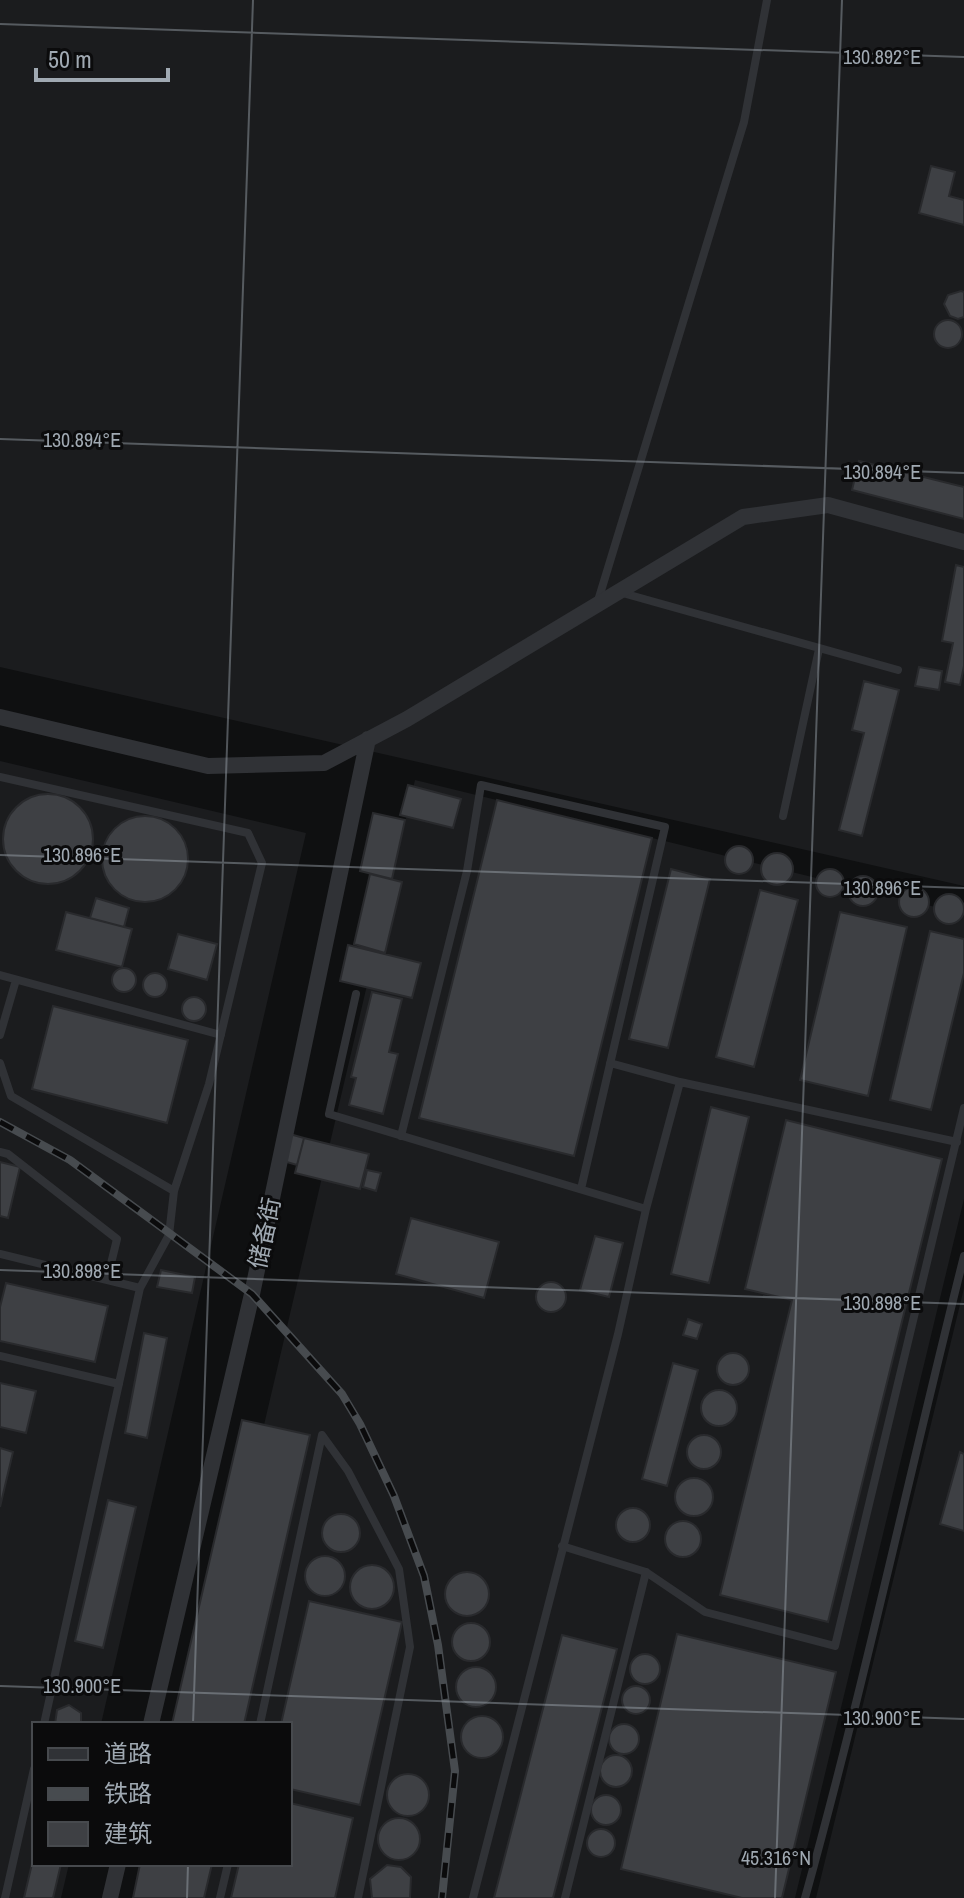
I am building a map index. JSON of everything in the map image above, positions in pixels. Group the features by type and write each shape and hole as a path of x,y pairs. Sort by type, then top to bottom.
{"street":[{"path":"0,717 208,766 324,763 743,517 828,505 964,542"},
{"name":"储备街","path":"151,1722 252,1294 368,739"},
{"path":"110,1898 118,1866"}],"lane":[{"path":"597,605 744,122 767,0"},
{"path":"618,592 898,670"},
{"path":"783,816 819,649"},
{"path":"0,777 248,833 262,863 221,1035 174,1191 169,1235 140,1288 44,1722"},
{"path":"401,1136 467,871 481,785 665,827 581,1189"},
{"path":"0,975 221,1035"},
{"path":"0,1035 16,980"},
{"path":"356,994 329,1114 646,1209"},
{"path":"0,1063 11,1096 174,1191"},
{"path":"610,1063 680,1082 957,1142"},
{"path":"473,1898 680,1082"},
{"path":"562,1546 646,1572 705,1612 835,1646 964,1108"},
{"path":"0,1152 8,1154 117,1239 107,1280"},
{"path":"0,1254 140,1288"},
{"path":"805,1898 844,1759 904,1494 964,1256"},
{"path":"0,1356 119,1384"},
{"path":"260,1722 322,1435 348,1471 399,1569 410,1647 358,1898"},
{"path":"565,1898 646,1572"},
{"path":"5,1898 32,1778"},
{"path":"220,1898 228,1866"}],"shaded area":[{"path":"0,0 964,0 964,886 0,667"},
{"path":"0,761 306,833 101,1722 32,1722 32,1866 69,1866 61,1898 0,1898"},
{"path":"415,780 964,914 964,1199 795,1898 154,1898 161,1866 292,1866 292,1722 194,1722"},
{"path":"964,1288 964,1898 816,1898"}],"building":[{"path":"931,166 955,172 949,196 964,200 964,225 919,213"},
{"path":"964,292 964,317 958,319 950,316 944,304 948,295"},
{"path":"948,320 958,324 962,334 958,344 948,348 938,344 934,334 938,324"},
{"path":"859,461 964,487 964,519 852,490"},
{"path":"956,565 964,567 964,666 960,685 945,682 953,643 942,641"},
{"path":"919,667 942,671 939,690 915,686"},
{"path":"864,681 899,690 862,836 839,830 864,733 852,730"},
{"path":"408,785 461,799 453,828 400,815"},
{"path":"48,794 65,797 80,807 90,822 93,839 90,856 80,871 65,881 48,884 31,881 16,871 6,856 3,839 6,822 16,807 31,797"},
{"path":"497,800 652,838 574,1156 419,1118"},
{"path":"373,813 405,820 392,879 360,871"},
{"path":"145,816 169,823 181,835 188,859 181,883 169,895 145,902 121,895 109,883 102,859 109,835 121,823"},
{"path":"739,846 749,850 753,860 749,870 739,874 729,870 725,860 729,850"},
{"path":"777,853 789,857 793,869 789,881 777,885 765,881 761,869 765,857"},
{"path":"671,869 710,879 668,1048 629,1039"},
{"path":"830,869 840,873 844,883 840,893 830,897 820,893 816,883 820,873"},
{"path":"370,874 402,882 385,953 354,944"},
{"path":"863,876 874,880 878,891 874,902 863,906 852,902 848,891 852,880"},
{"path":"914,887 925,891 929,902 925,913 914,917 903,913 899,902 903,891"},
{"path":"760,890 798,900 754,1067 716,1057"},
{"path":"949,894 960,898 964,909 960,920 949,924 938,920 934,909 938,898"},
{"path":"96,898 129,908 124,927 90,918"},
{"path":"66,912 132,929 122,967 56,950"},
{"path":"840,912 907,927 868,1096 800,1080"},
{"path":"930,931 964,939 964,973 931,1110 890,1100"},
{"path":"178,934 217,944 207,980 168,969"},
{"path":"348,945 421,963 412,998 340,981"},
{"path":"124,968 132,972 136,980 132,988 124,992 116,988 112,980 116,972"},
{"path":"155,973 163,977 167,985 163,993 155,997 147,993 143,985 147,977"},
{"path":"372,992 402,999 389,1052 398,1054 383,1114 349,1105 356,1078 351,1077"},
{"path":"194,997 202,1001 206,1009 202,1017 194,1021 186,1017 182,1009 186,1001"},
{"path":"53,1006 188,1040 167,1123 32,1089"},
{"path":"711,1107 749,1117 709,1283 671,1274"},
{"path":"786,1120 942,1159 828,1622 720,1595 792,1300 745,1289"},
{"path":"286,1133 304,1138 297,1165 280,1160"},
{"path":"304,1138 369,1154 360,1189 295,1173"},
{"path":"0,1162 20,1167 8,1218 0,1216"},
{"path":"367,1170 381,1173 376,1191 363,1187"},
{"path":"411,1218 499,1242 484,1298 396,1274"},
{"path":"595,1236 623,1243 609,1297 580,1290"},
{"path":"161,1270 195,1277 192,1293 157,1287"},
{"path":"551,1282 562,1286 566,1297 562,1308 551,1312 540,1308 536,1297 540,1286"},
{"path":"6,1283 108,1306 95,1362 0,1341 0,1307"},
{"path":"688,1319 702,1324 697,1339 683,1335"},
{"path":"144,1333 167,1338 147,1438 125,1433"},
{"path":"733,1353 745,1357 749,1369 745,1381 733,1385 721,1381 717,1369 721,1357"},
{"path":"673,1363 698,1370 667,1486 642,1479"},
{"path":"0,1383 36,1391 26,1433 0,1427"},
{"path":"719,1390 732,1395 737,1408 732,1421 719,1426 706,1421 701,1408 706,1395"},
{"path":"242,1420 310,1435 244,1722 172,1722"},
{"path":"704,1435 716,1440 721,1452 716,1464 704,1469 692,1464 687,1452 692,1440"},
{"path":"0,1448 13,1452 0,1507"},
{"path":"960,1452 964,1454 964,1531 940,1524"},
{"path":"694,1478 708,1483 713,1497 708,1511 694,1516 680,1511 675,1497 680,1483"},
{"path":"108,1500 136,1507 103,1648 75,1641"},
{"path":"633,1508 645,1513 650,1525 645,1537 633,1542 621,1537 616,1525 621,1513"},
{"path":"341,1514 355,1519 360,1533 355,1547 341,1552 327,1547 322,1533 327,1519"},
{"path":"683,1521 696,1526 701,1539 696,1552 683,1557 670,1552 665,1539 670,1526"},
{"path":"325,1556 339,1562 345,1576 339,1590 325,1596 311,1590 305,1576 311,1562"},
{"path":"372,1565 388,1571 394,1587 388,1603 372,1609 356,1603 350,1587 356,1571"},
{"path":"467,1572 482,1579 489,1594 482,1609 467,1616 452,1609 445,1594 452,1579"},
{"path":"309,1601 402,1622 360,1805 292,1789 292,1722 281,1722"},
{"path":"471,1623 485,1628 490,1642 485,1656 471,1661 457,1656 452,1642 457,1628"},
{"path":"677,1634 836,1672 782,1898 742,1898 621,1869"},
{"path":"562,1635 617,1649 553,1898 494,1898"},
{"path":"645,1654 651,1655 659,1663 659,1675 651,1683 645,1684 639,1683 631,1675 630,1669 631,1663 639,1655"},
{"path":"476,1667 490,1673 496,1687 490,1701 476,1707 462,1701 456,1687 462,1673"},
{"path":"636,1686 646,1690 650,1700 646,1710 636,1714 626,1710 622,1700 626,1690"},
{"path":"69,1705 81,1713 81,1722 55,1722 57,1710"},
{"path":"482,1716 497,1722 503,1737 497,1752 482,1758 467,1752 461,1737 467,1722"},
{"path":"624,1724 635,1728 639,1739 635,1750 624,1754 613,1750 609,1739 613,1728"},
{"path":"616,1755 627,1760 632,1771 627,1782 616,1787 605,1782 600,1771 605,1760"},
{"path":"408,1774 423,1780 429,1795 423,1810 408,1816 393,1810 387,1795 393,1780"},
{"path":"606,1795 616,1800 621,1810 616,1820 606,1825 596,1820 591,1810 596,1800"},
{"path":"292,1803 353,1818 335,1898 231,1898 239,1866 292,1866"},
{"path":"399,1818 414,1824 420,1839 414,1854 399,1860 384,1854 378,1839 384,1824"},
{"path":"601,1829 611,1833 615,1843 611,1853 601,1857 591,1853 587,1843 591,1833"},
{"path":"32,1864 61,1866 53,1898 24,1898"},
{"path":"387,1865 401,1867 411,1877 410,1898 372,1898 370,1879"},
{"path":"140,1866 212,1866 204,1898 133,1898"}],"railway":[{"path":"0,1122 70,1160 252,1294 342,1394 360,1424 394,1496 424,1576 438,1645 455,1771 442,1898"}]}
